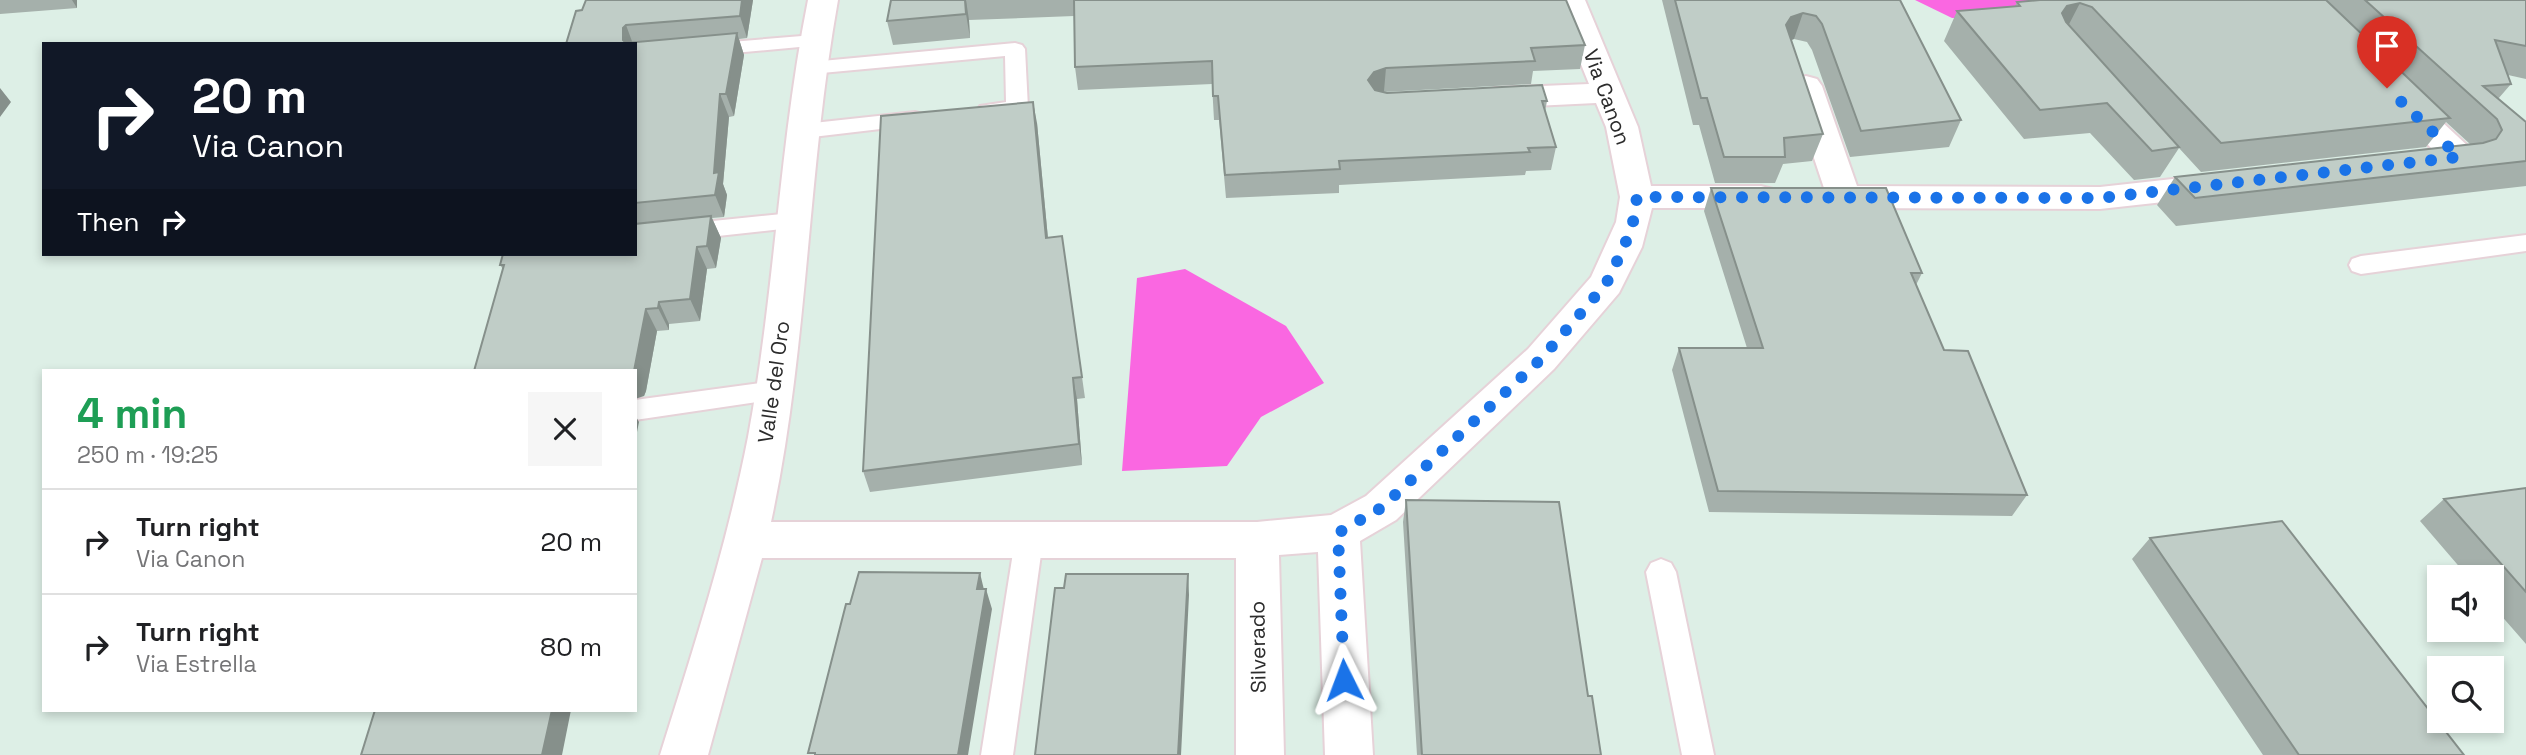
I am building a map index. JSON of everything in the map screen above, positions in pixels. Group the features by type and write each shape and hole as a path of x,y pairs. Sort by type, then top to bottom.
{"street":[{"name":"Valle del Oro","path":"684,755 748,540 775,391 792,221 813,54 823,0"},
{"name":"Via Canon","path":"1338,533 1381,508 1541,359 1606,284 1624,247 1633,222 1637,197 1622,127 1570,0"},
{"path":"1799,63 1843,197"},
{"path":"2382,84 2459,157 2393,165"},
{"path":"1468,100 1606,93"},
{"path":"2165,157 2193,188"},
{"path":"1637,197 2100,198 2246,181"},
{"path":"748,540 1257,540 1338,533 1349,755"},
{"name":"Silverado","path":"1257,540 1260,755"}],"lane":[{"path":"637,56 1015,49 1017,108 964,113"},
{"path":"804,131 937,116"},
{"path":"637,237 792,221"},
{"path":"2361,265 2526,243"},
{"path":"637,410 775,391"},
{"path":"997,755 1029,540"},
{"path":"1661,572 1698,755"}],"shaded area":[{"path":"1915,0 2047,0 2056,16 1952,18"},
{"path":"1185,269 1286,326 1324,383 1261,417 1227,466 1122,471 1137,278"}],"building":[{"path":"586,0 742,0 740,16 626,25 623,28 625,42 567,42 576,11 582,10"},
{"path":"891,0 965,0 966,14 887,21"},
{"path":"1074,0 1566,0 1585,45 1531,48 1535,61 1386,68 1374,72 1368,80 1375,90 1387,93 1542,85 1547,101 1542,101 1556,147 1528,148 1530,152 1339,161 1340,169 1225,175 1218,96 1213,96 1212,61 1075,67"},
{"path":"1675,0 1900,0 1961,120 1861,131 1822,24 1816,16 1803,13 1791,17 1786,25 1823,134 1784,138 1785,157 1724,157 1707,98 1701,98"},
{"path":"2326,0 2450,118 2221,143 2092,7 2080,3 2067,6 2062,13 2066,22 2179,147 2152,151 2107,103 2040,110 1957,11 2020,6 2017,2"},
{"path":"2365,0 2526,0 2526,46 2495,40 2511,84 2483,86 2526,122 2526,161 2195,198 2175,177 2483,143 2496,139 2502,130 2497,119"},
{"path":"737,33 726,94 720,94 714,173 719,172 715,195 637,203 637,42"},
{"path":"1033,102 1046,238 1062,236 1082,377 1073,378 1079,444 863,471 881,116"},
{"path":"1711,188 1886,188 1922,273 1911,273 1944,350 1968,351 2027,495 1718,491 1679,348 1763,348"},
{"path":"711,216 707,246 697,247 690,299 659,302 658,308 646,309 634,369 475,369 504,265 500,265 502,256 637,256 637,224"},
{"path":"2526,488 2526,592 2504,565 2444,499"},
{"path":"1406,500 1559,502 1588,696 1592,696 1601,755 1422,755"},
{"path":"2282,521 2427,707 2427,733 2447,733 2464,755 2299,755 2150,538"},
{"path":"859,572 980,573 977,589 986,589 958,755 808,753 846,604 850,604"},
{"path":"1066,574 1188,574 1178,755 1035,755 1055,588 1064,588"},
{"path":"374,712 552,712 542,755 361,755"}],"route":[{"path":"1344,680 1338,533 1381,508 1541,359 1606,284 1633,222 1637,197 2100,198 2459,157 2387,88"}]}
